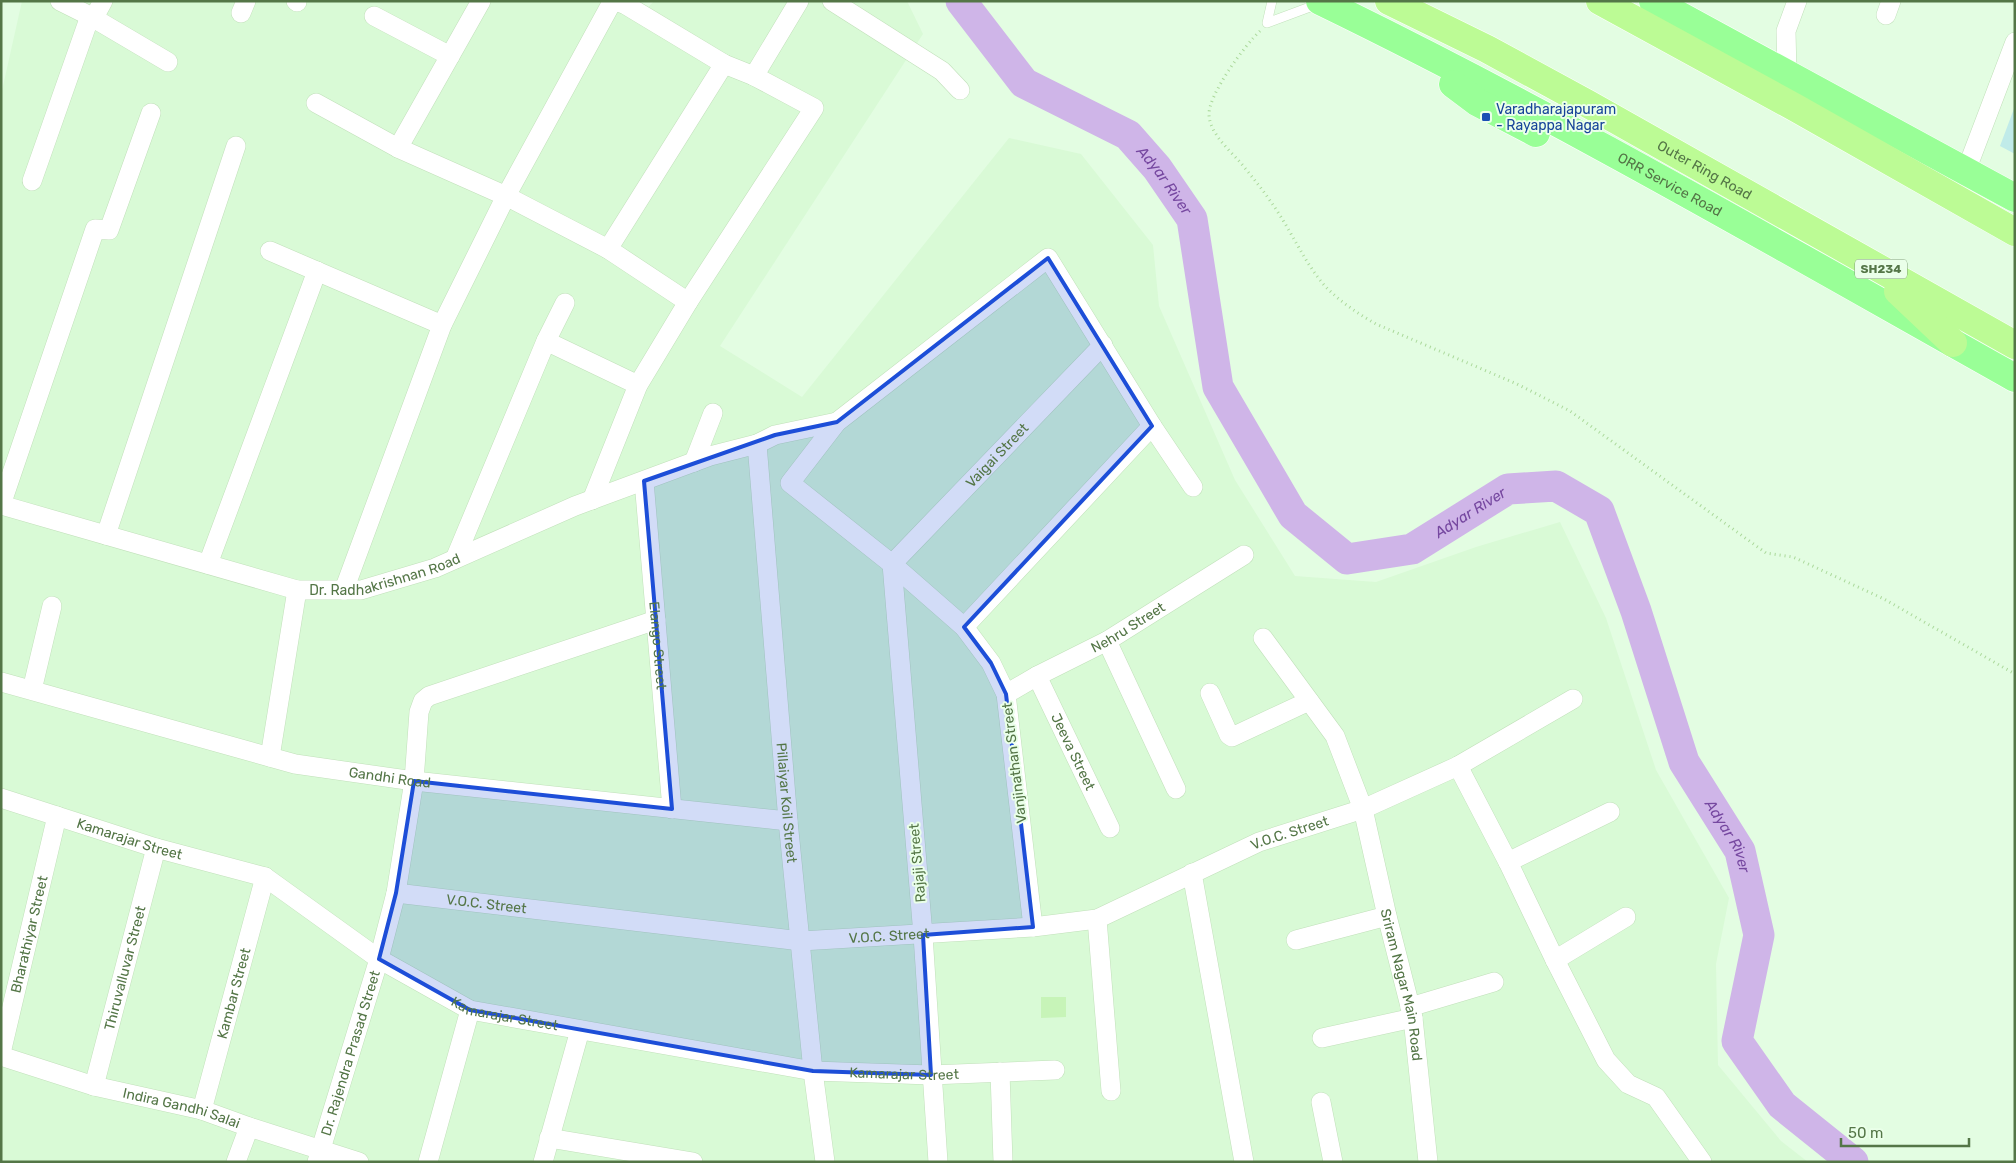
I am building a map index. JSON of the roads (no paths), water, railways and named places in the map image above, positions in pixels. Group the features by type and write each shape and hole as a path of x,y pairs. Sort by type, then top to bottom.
{"highway":[{"name":"Outer Ring Road","path":"1389,1 1487,49 2015,345"},
{"path":"1600,1 1796,108 2015,232"},
{"path":"1983,214 2015,223"},
{"path":"1870,262 1953,343"}],"main road":[{"name":"ORR Service Road","path":"1319,1 1459,70 1794,253 2015,378"},
{"path":"1653,1 2015,198"},
{"path":"1678,1 1710,32"}],"street":[{"path":"60,1 90,16 168,62"},
{"path":"32,181 90,16 97,12 103,1"},
{"path":"398,148 481,1"},
{"path":"344,590 442,324 506,196 611,4 616,1 626,5 724,64 754,76 814,108 688,302 638,385 592,500"},
{"path":"754,76 799,1"},
{"path":"832,1 942,71 960,90"},
{"path":"1786,74 1786,30 1796,1"},
{"path":"374,16 450,56"},
{"path":"1966,171 2015,42"},
{"path":"608,249 724,64"},
{"path":"316,103 398,148 506,196 608,249 688,302"},
{"path":"1,505 95,229 109,230 151,113"},
{"path":"106,535 236,146"},
{"path":"270,251 442,324"},
{"path":"837,422 1048,258 1152,426 1193,487"},
{"path":"208,564 317,271"},
{"path":"455,559 546,341 565,302"},
{"path":"546,341 638,385"},
{"name":"Vaigai Street","path":"892,564 1103,345"},
{"path":"694,462 712,413"},
{"name":"Dr. Radhakrishnan Road","path":"1,505 297,590 361,590 435,568 575,506 710,456 756,444 775,435 837,422"},
{"name":"Vanjinathan Street","path":"837,422 790,483 892,564 964,627 991,663 1006,694 1033,927"},
{"path":"964,627 1152,426"},
{"name":"Pillaiyar Koil Street","path":"756,444 788,821 813,1071 825,1162"},
{"name":"Elango Street","path":"644,481 672,809"},
{"name":"Nehru Street","path":"1006,694 1037,676 1107,641 1244,555"},
{"name":"Rajaji Street","path":"892,564 923,935 938,1162"},
{"path":"270,757 297,590"},
{"path":"32,690 52,606"},
{"name":"Dr. Rajendra Prasad Street","path":"320,1156 379,958 396,893 414,781 419,712 423,701 429,696 656,620"},
{"name":"Sriram Nagar Main Road","path":"1263,638 1335,736 1363,809 1411,1013 1428,1162"},
{"path":"1107,641 1176,789"},
{"name":"Jeeva Street","path":"1037,676 1110,828"},
{"name":"Gandhi Road","path":"1,682 295,764 414,781 788,821"},
{"path":"1210,694 1229,736 1232,737 1309,701"},
{"name":"V.O.C. Street","path":"396,893 801,941 1033,927 1097,919 1259,842 1363,809 1458,766 1573,699"},
{"path":"1458,766 1606,1060 1628,1084 1656,1097 1702,1162"},
{"name":"Kamarajar Street","path":"1,798 156,848 265,877 379,958 470,1010 813,1071 931,1074 1055,1070"},
{"path":"1508,862 1610,812"},
{"name":"Bharathiyar Street","path":"1,1054 57,816"},
{"name":"Thiruvalluvar Street","path":"94,1086 156,848"},
{"path":"1192,873 1244,1162"},
{"name":"Kambar Street","path":"202,1110 265,877"},
{"path":"1296,940 1387,916"},
{"path":"1555,960 1626,917"},
{"path":"1097,919 1111,1091"},
{"path":"1322,1038 1411,1013 1494,982"},
{"path":"428,1162 470,1010"},
{"path":"542,1162 580,1030"},
{"name":"Indira Gandhi Salai","path":"1,1054 94,1086 202,1110 320,1156 359,1162"},
{"path":"1000,1072 1003,1162"},
{"path":"1321,1102 1333,1162"},
{"path":"236,1162 248,1127"},
{"path":"549,1138 693,1162"}],"lane":[{"path":"1272,1 1267,23 1310,7 1319,1"}],"waterway":[{"name":"Adyar River","path":"961,1 1024,83 1128,135 1157,168 1192,219 1218,387 1293,515 1347,559 1412,549 1508,489 1556,486 1599,511 1636,611 1684,762 1740,851 1759,935 1737,1041 1782,1105 1853,1162"}],"place":[{"name":"Varadharajapuram - Rayappa Nagar","path":"1486,117"}]}
